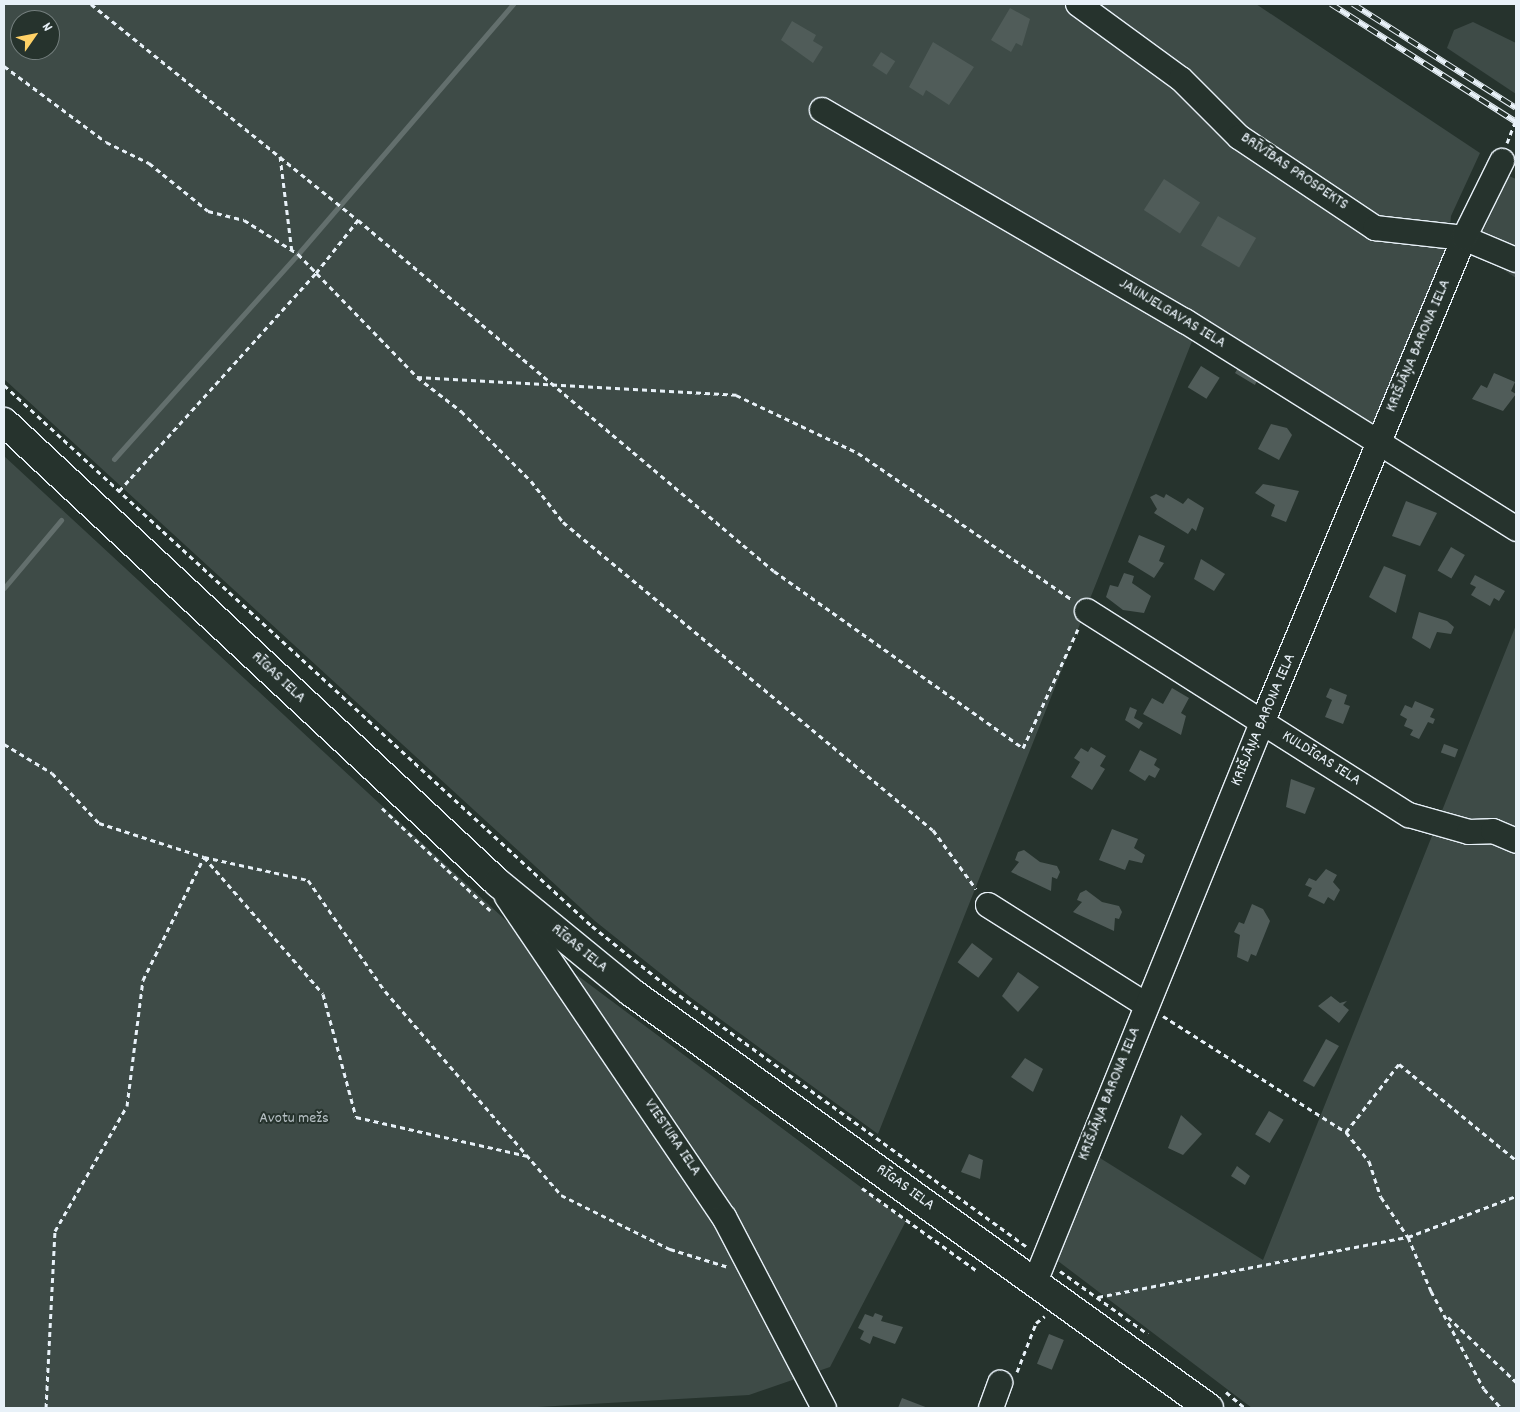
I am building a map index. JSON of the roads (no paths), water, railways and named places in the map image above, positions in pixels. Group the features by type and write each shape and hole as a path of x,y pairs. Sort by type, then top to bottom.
{"main road":[{"name":"RĪGAS IELA","path":"4,422 498,883 631,992 1039,1270 1209,1408"}],"street":[{"name":"BRĪVĪBAS PROSPEKTS","path":"1078,4 1181,79 1240,137 1375,228 1464,238 1516,260"},
{"name":"JAUNJELGAVAS IELA","path":"822,110 1380,440 1516,529"},
{"name":"KRIŠJĀŅA BARONA IELA","path":"1039,1270 1262,723 1464,238 1502,161"},
{"name":"KULDĪGAS IELA","path":"1087,610 1409,815 1469,832 1493,831 1516,841"},
{"name":"VIESTURA IELA","path":"498,883 681,1149 756,1276 824,1408"},
{"path":"988,905 1146,1005"},
{"path":"991,1408 1000,1383"}],"waterway":[{"path":"114,459 298,254 513,4"},
{"path":"4,588 61,520"}],"railway":[{"path":"1331,4 1516,122"},
{"path":"1353,4 1516,108"}],"park label":[{"name":"Avotu mežs","path":"294,1119"}]}
